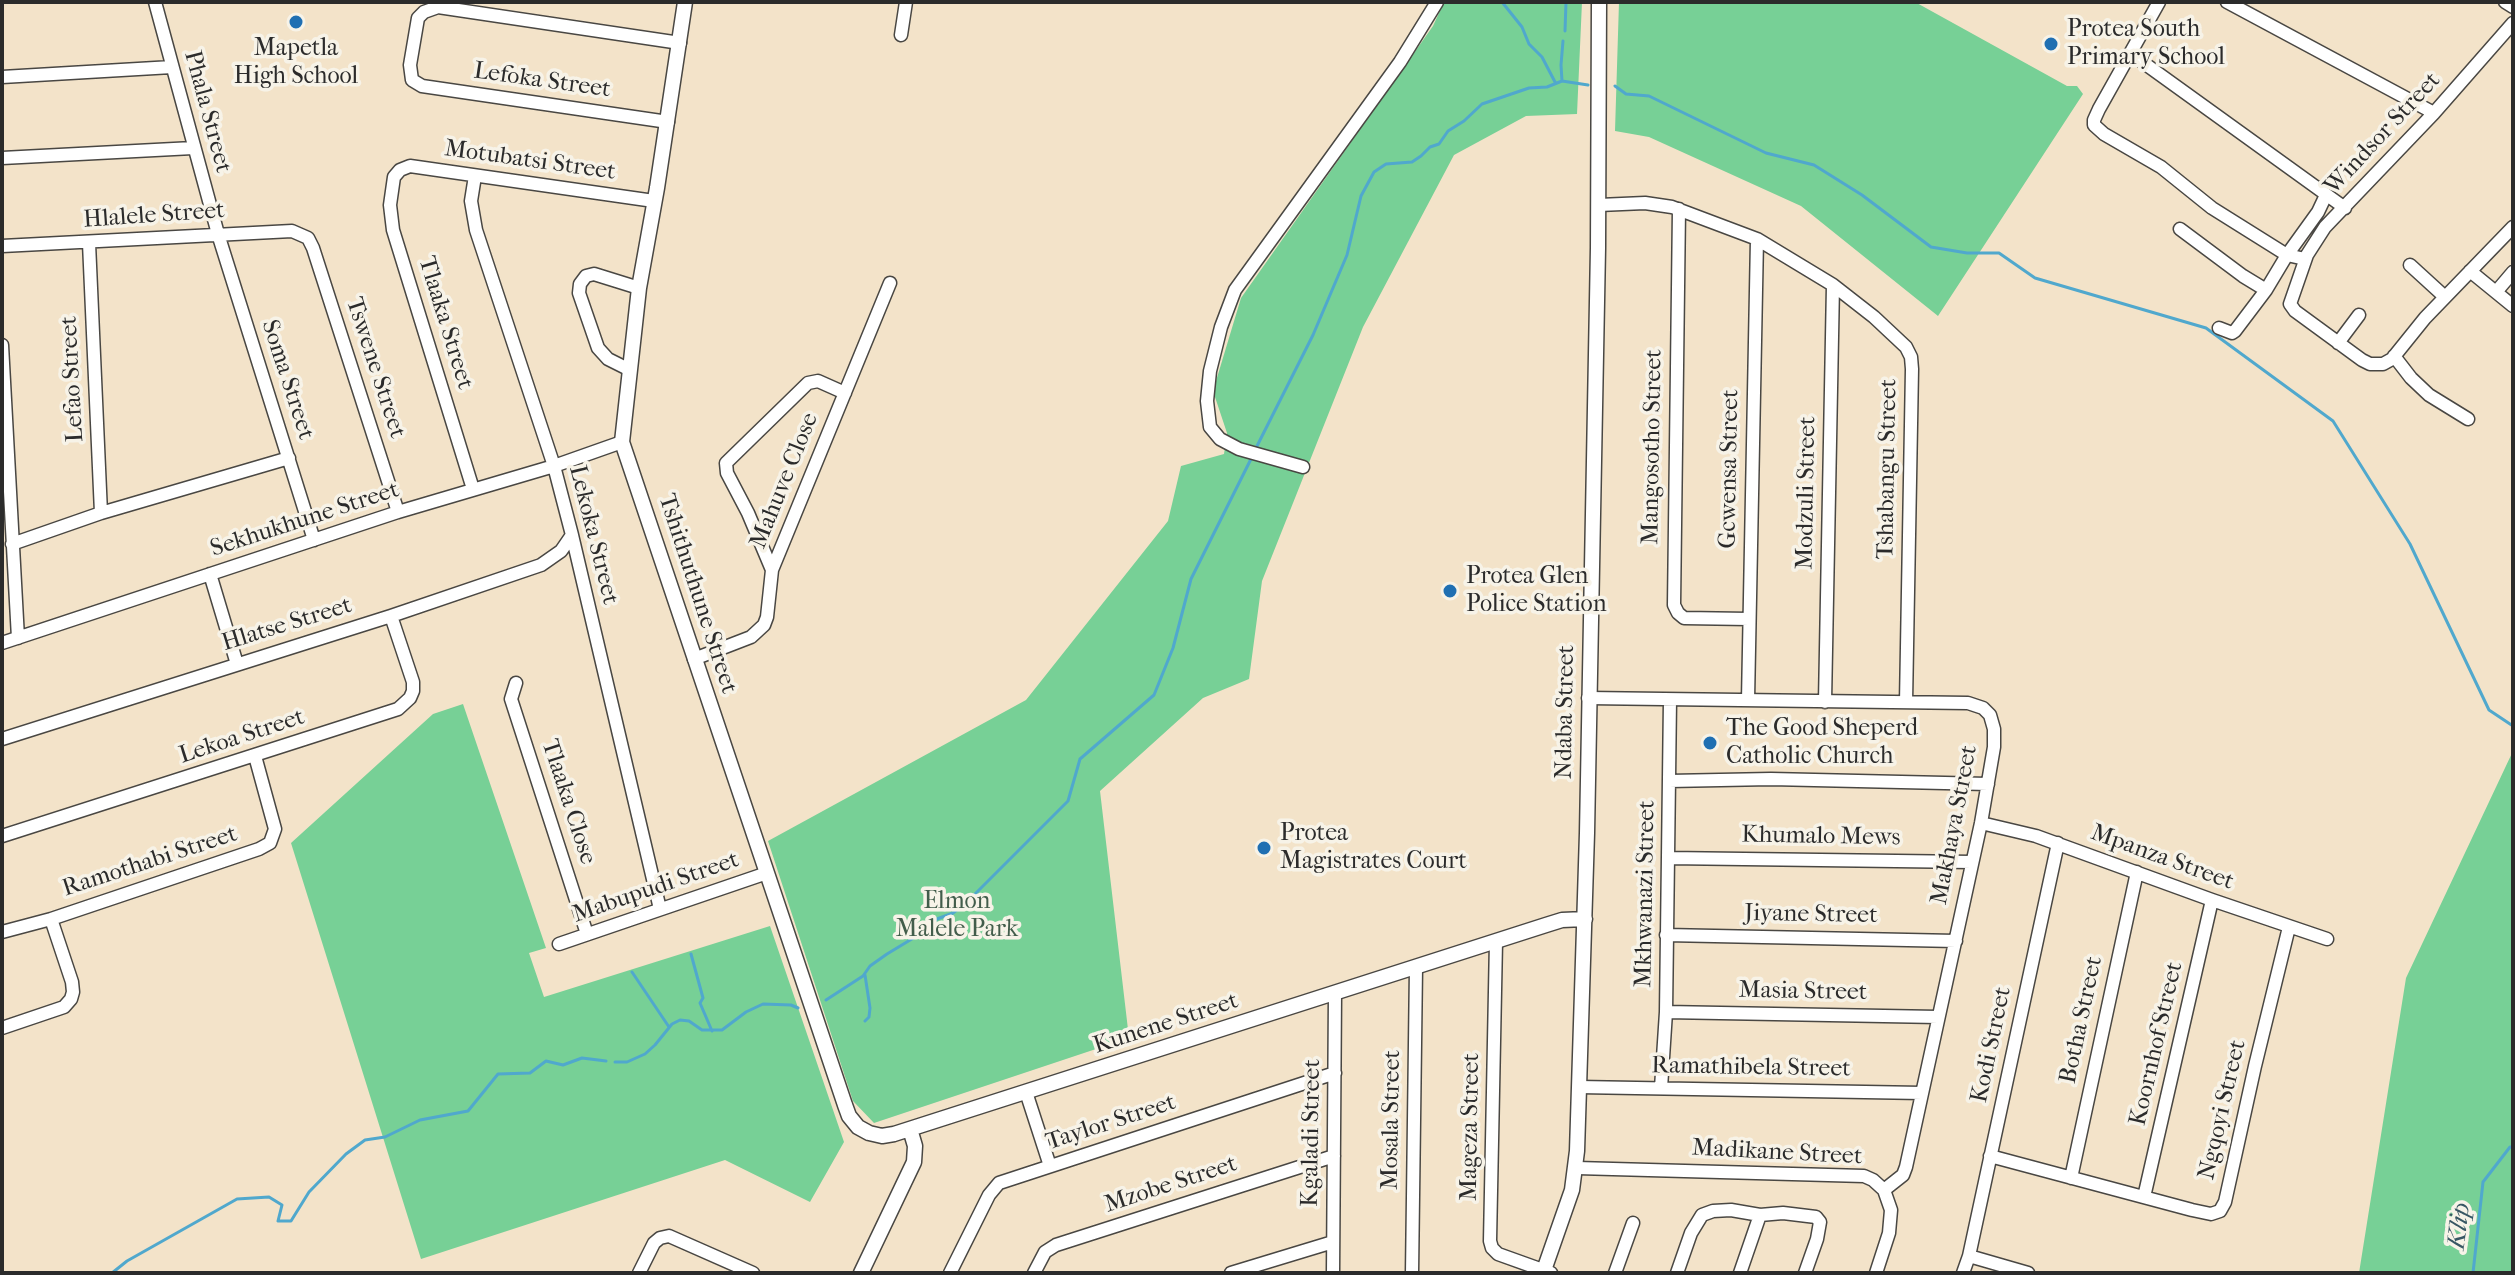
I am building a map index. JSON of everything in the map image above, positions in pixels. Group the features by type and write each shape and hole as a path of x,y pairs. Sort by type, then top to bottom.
{"street":[{"name":"Phala Street","path":"155,2 218,234"},
{"name":"Tshithuthune Street","path":"685,2 639,288 622,442 845,1105 853,1122 863,1130 882,1136 910,1129"},
{"path":"901,35 906,2"},
{"path":"1303,467 1239,449 1220,439 1210,427 1207,401 1210,371 1221,327 1235,290 1400,62 1437,2"},
{"name":"Ndaba Street","path":"1546,1272 1577,1168 1599,205 1599,2"},
{"path":"2159,2 2094,120 2098,129 2161,167 2212,208 2287,255 2305,259"},
{"path":"2227,2 2434,113"},
{"path":"2505,2 2513,7"},
{"name":"Lefoka Street","path":"668,122 422,86 412,80 410,65 418,18 431,8 680,43"},
{"name":"Windsor Street","path":"2338,343 2291,306 2292,293 2305,259 2325,227 2434,113 2513,23"},
{"path":"2130,53 2345,208"},
{"path":"2,77 172,67"},
{"path":"2,158 193,148"},
{"name":"Motubatsi Street","path":"400,170 410,166 654,201"},
{"name":"Tlaaka Street","path":"400,170 394,177 390,205 393,230 473,489"},
{"name":"Lekoka Street","path":"475,176 471,201 476,230 554,466 660,909"},
{"path":"2219,328 2232,333 2235,331 2266,290 2326,195"},
{"name":"Tshabangu Street","path":"1599,205 1645,203 1679,209 1757,239 1833,285 1906,347 1911,357 1906,702"},
{"name":"Mangosotho Street","path":"1679,209 1674,605 1684,618 1749,619"},
{"path":"2359,315 2338,343 2370,364 2383,364 2394,356 2445,297 2513,227"},
{"path":"2180,229 2266,290"},
{"name":"Hlalele Street","path":"2,246 292,231 308,238"},
{"name":"Soma Street","path":"218,234 314,540"},
{"name":"Tswene Street","path":"308,238 398,512"},
{"name":"Gcwensa Street","path":"1748,700 1757,239"},
{"name":"Lefao Street","path":"89,243 101,513"},
{"path":"2410,265 2445,297"},
{"path":"2470,271 2513,306"},
{"path":"2496,292 2513,272"},
{"path":"630,370 608,359 598,348 579,293 580,284 586,276 594,274 639,288"},
{"name":"Mahuve Close","path":"694,659 751,637 762,628 767,617 772,570 890,283"},
{"name":"Modzuli Street","path":"1825,702 1833,285"},
{"path":"2,345 18,638"},
{"path":"2394,356 2429,395 2468,419"},
{"path":"772,570 727,473 726,463 808,383 818,381 845,393"},
{"name":"Sekhukhune Street","path":"2,643 398,512 554,466 622,442"},
{"path":"12,544 101,513 289,458"},
{"name":"Hlatse Street","path":"2,739 391,616 541,565 555,557 572,535"},
{"path":"210,574 237,664"},
{"name":"Lekoa Street","path":"2,836 398,709 406,704 413,691 413,682 391,616"},
{"name":"Tlaaka Close","path":"516,683 511,699 587,934"},
{"name":"Makhaya Street","path":"1588,698 1906,702 1972,704 1986,710 1992,721 1994,739 1981,823 1956,941 1904,1172 1884,1190"},
{"name":"Mkhwanazi Street","path":"1661,1088 1666,1012 1670,700"},
{"name":"Ramothabi Street","path":"2,932 51,919 270,843 275,829 255,756"},
{"path":"1669,781 1988,784"},
{"name":"Mpanza Street","path":"1981,823 2058,843 2327,939"},
{"name":"Kodi Street","path":"1963,1273 2058,843"},
{"name":"Khumalo Mews","path":"1668,858 1972,862"},
{"name":"Botha Street","path":"2071,1178 2137,872"},
{"name":"Mabupudi Street","path":"559,944 767,873"},
{"name":"Koornhof Street","path":"2144,1197 2212,900"},
{"path":"2,1028 64,1007 71,999 72,982 51,919"},
{"name":"Kunene Street","path":"910,1129 1562,920 1585,919"},
{"name":"Ngqoyi Street","path":"1990,1156 2208,1214 2218,1212 2224,1205 2289,927"},
{"name":"Jiyane Street","path":"1666,935 1956,941"},
{"name":"Mageza Street","path":"1496,941 1490,1241 1498,1254 1546,1272"},
{"name":"Mosala Street","path":"1412,1273 1416,967"},
{"name":"Kgaladi Street","path":"1333,1273 1335,993"},
{"name":"Masia Street","path":"1666,1012 1938,1017"},
{"name":"Taylor Street","path":"950,1273 997,1184 1335,1073"},
{"name":"Ramathibela Street","path":"1579,1087 1922,1093"},
{"path":"1026,1092 1050,1166"},
{"path":"861,1273 914,1162 915,1146 910,1129"},
{"name":"Mzobe Street","path":"1034,1273 1043,1254 1053,1246 1334,1156"},
{"name":"Madikane Street","path":"1577,1168 1864,1176 1884,1190 1891,1210 1891,1222 1876,1273"},
{"path":"1677,1273 1691,1233 1702,1215 1709,1211 1731,1210 1760,1215 1796,1213 1818,1219 1820,1228 1805,1273"},
{"path":"1740,1273 1760,1215"},
{"path":"1615,1273 1633,1223"},
{"path":"639,1273 654,1243 669,1236 753,1273"},
{"path":"1231,1273 1333,1242"},
{"path":"1969,1256 2028,1273"}],"green space":[{"name":"Elmon Malele Park","path":"1444,2 1582,2 1577,114 1526,116 1454,155 1363,327 1262,581 1249,679 1203,698 1100,791 1129,1038 874,1123 853,1101 768,841 1026,700 1168,521 1181,466 1224,454 1227,433 1213,391 1241,298 1433,26"},
{"path":"1619,2 1915,2 2067,86 2077,86 2083,94 1938,316 1801,206 1649,137 1615,131"},
{"path":"463,704 546,948 529,953 544,997 770,926 844,1142 810,1202 725,1160 421,1259 291,843 433,714"},
{"path":"2513,751 2513,1273 2359,1273 2406,978"}],"waterway":[{"path":"1502,2 1522,27 1529,44 1542,57 1555,82"},
{"path":"1565,31 1566,2"},
{"path":"1562,81 1563,41"},
{"path":"1255,450 1313,335 1347,255 1361,196 1374,172 1386,164 1412,162 1430,147 1439,144 1448,131 1482,104 1562,81 1588,85"},
{"path":"1615,86 1626,94 1649,96 1766,153 1814,165 1862,195 1931,247 1967,253 1999,253 2035,278 2206,328 2333,421 2410,544 2489,710 2513,726"},
{"path":"826,1000 863,976 870,966 887,954 925,931 937,919 953,913 969,900 1068,801 1080,759 1154,695 1173,648 1191,579 1252,457"},
{"path":"691,954 703,998 700,1003 712,1031"},
{"path":"632,972 669,1027"},
{"path":"865,975 870,1008 865,1021"},
{"path":"615,1062 627,1062 645,1054 672,1024 680,1020 689,1021 702,1030 722,1030 763,1004 798,1008"},
{"path":"112,1273 127,1261 237,1199 269,1197 282,1205 278,1221 291,1221 309,1192 346,1154 365,1140 385,1137 420,1120 468,1111 498,1074 530,1073 546,1061 563,1065 582,1058 606,1061"},
{"name":"Klip","path":"2473,1273 2483,1182 2513,1147"}],"place":[{"name":"Mapetla High School","path":"296,22"},
{"name":"Protea South Primary School","path":"2051,44"},
{"name":"Protea Glen Police Station","path":"1450,591"},
{"name":"The Good Sheperd Catholic Church","path":"1710,743"},
{"name":"Protea Magistrates Court","path":"1264,848"}]}
